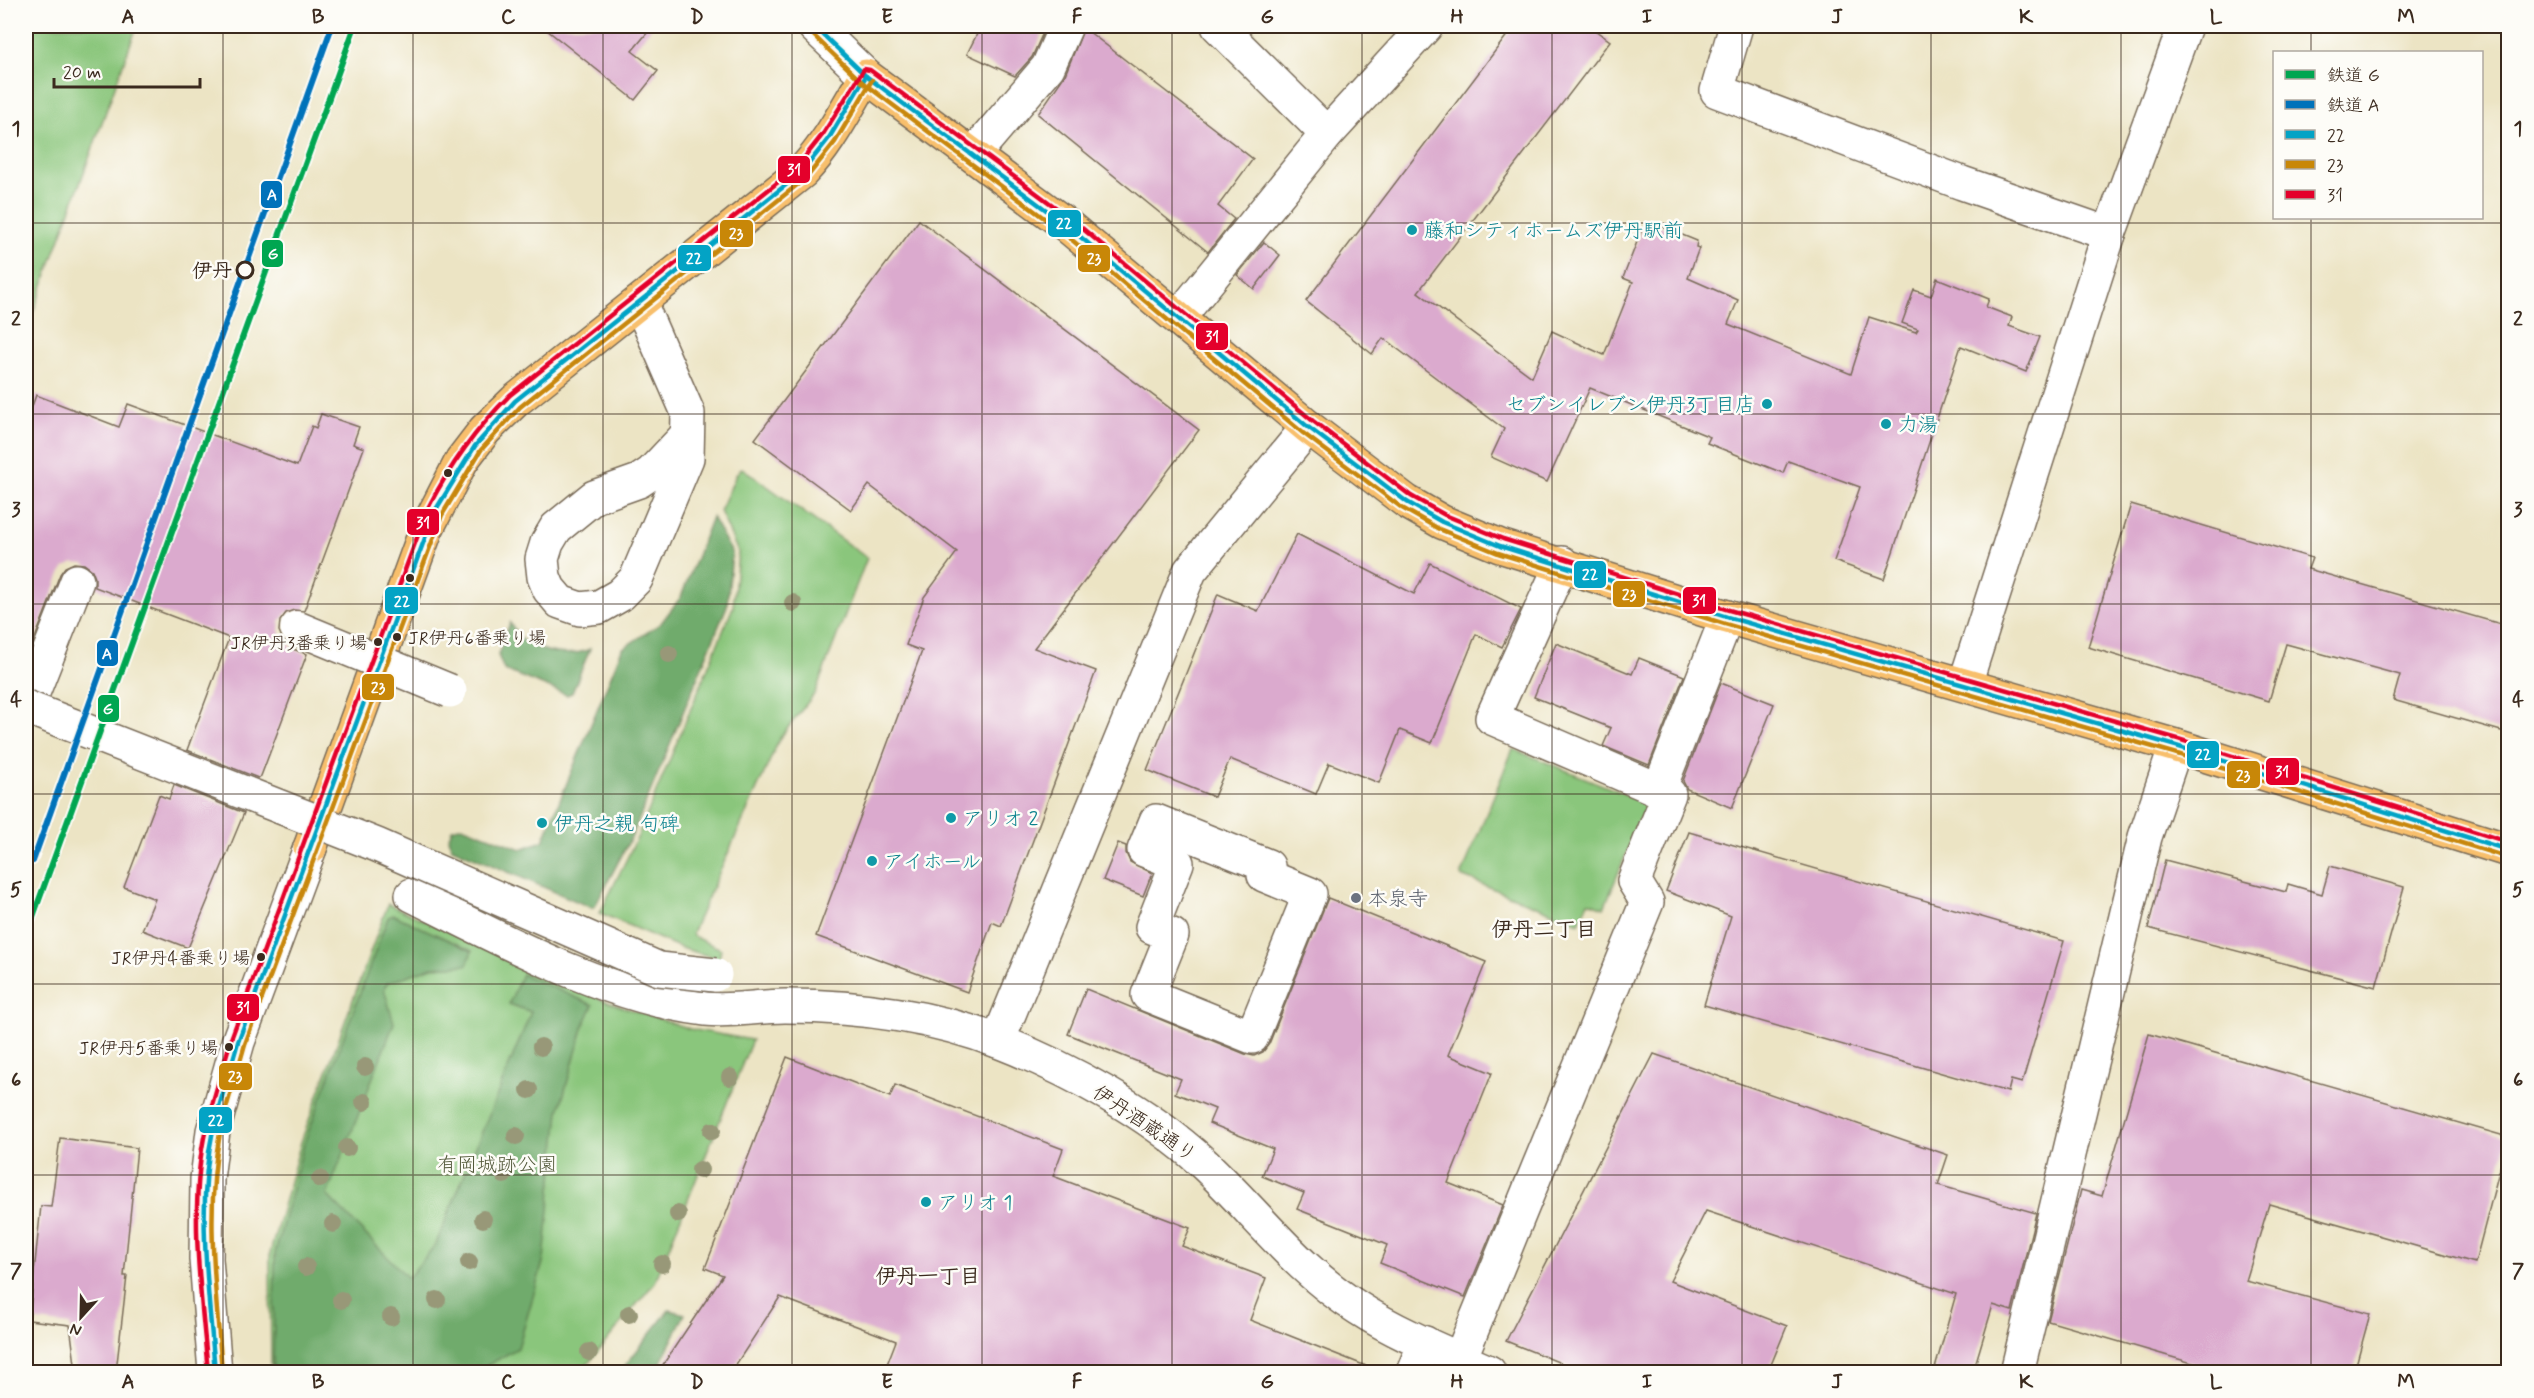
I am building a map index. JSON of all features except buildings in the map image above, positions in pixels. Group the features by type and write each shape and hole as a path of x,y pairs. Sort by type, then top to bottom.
{"main road":[{"path":"310,848 426,530 462,460 485,430 515,401 802,172 818,156 866,75 1065,224 1308,427 1407,502 1442,522 1500,546 1562,563 1726,617 2176,746 2508,850"}],"street":[{"path":"814,26 866,75"},
{"path":"973,155 1048,67 1066,26"},
{"path":"1218,26 1327,134"},
{"path":"1179,317 1327,134 1426,26"},
{"path":"1736,26 1718,91 1962,183 2109,234"},
{"path":"1965,684 2109,234 2185,26"},
{"path":"640,303 688,412 687,458 636,579 620,596 599,607 580,609 560,602 546,583 542,560 546,543 556,528 594,497 639,481 651,473 686,436"},
{"path":"998,1041 1190,571 1308,427"},
{"path":"1460,1359 1647,902 1634,880 1669,794 1492,718 1562,563"},
{"path":"77,581 26,708 377,845 659,969 715,975"},
{"path":"1659,790 1726,617"},
{"path":"297,628 450,691"},
{"path":"2017,1372 2145,837 2176,746"},
{"path":"1156,820 1268,866 1264,875 1310,894 1252,1037 1148,995 1172,935 1152,927 1178,863 1144,850 1156,820"},
{"path":"215,1372 206,1259 207,1179 213,1131 238,1042 310,848"},
{"name":"伊丹酒蔵通り","path":"412,895 547,960 664,1003 710,1010 778,1006 834,1006 888,1012 944,1024 998,1041 1061,1069 1159,1129 1202,1162 1277,1241 1315,1275 1358,1308 1425,1343 1489,1372"},
{"path":"1413,1372 1425,1343"}],"green space":[{"path":"26,26 137,26 26,332"},
{"path":"742,468 867,558 815,693 780,738 692,933 694,937 721,949 719,959 681,948 600,913 638,836 733,607 738,552 720,511 737,473"},
{"path":"712,517 732,553 727,606 632,836 595,906 592,908 452,848 448,839 452,829 462,826 521,849 543,841 622,649 661,623 681,597"},
{"path":"510,623 523,640 540,649 565,654 590,649 572,693 567,695 504,670 498,655"},
{"path":"1513,749 1647,803 1604,908 1588,902 1579,923 1461,876"},
{"name":"有岡城跡公園","path":"388,904 605,1001 690,1029 752,1040 655,1282 581,1372 271,1372 270,1253 301,1142"},
{"path":"394,915 472,951 467,965 432,967 387,983 384,989 394,1023 327,1195 408,1278 436,1244 531,1012 509,1004 522,974 593,1005 584,1025 559,1111 544,1259 518,1348 476,1372 273,1372 275,1253 304,1144 388,917"},
{"path":"669,1310 685,1314 656,1372 620,1372"}],"rail line":[{"name":"G","path":"26,936 355,26"},
{"name":"A","path":"33,861 331,29"}],"transit line":[{"name":"22","path":"814,26 866,76 1065,224 1308,427 1407,502 1442,522 1500,546 1727,617 2176,746 2508,850"},
{"name":"23","path":"809,31 862,82 1060,230 1303,433 1402,508 1439,529 1498,553 1725,624 2174,753 2506,857"},
{"name":"31","path":"208,1372 197,1219 198,1188 206,1128 231,1039 428,508 464,448 510,395 797,167 823,134 864,69 870,70 1070,218 1313,421 1411,496 1445,515 1503,539 1729,610 2178,739 2508,842"},
{"name":"22","path":"215,1372 205,1251 205,1190 213,1130 238,1042 435,511 475,446 515,401 802,172 829,138 866,76"},
{"name":"23","path":"222,1371 212,1222 216,1162 225,1111 245,1044 442,515 481,450 520,407 807,177 835,142 872,80"}],"place":[{"name":"藤和シティホームズ伊丹駅前","path":"1412,230"},
{"name":"伊丹","path":"245,270"},
{"name":"セブンイレブン伊丹3丁目店","path":"1767,404"},
{"name":"力湯","path":"1886,424"},
{"name":"JR伊丹6番乗り場","path":"397,637"},
{"name":"JR伊丹3番乗り場","path":"378,642"},
{"name":"アリオ 2","path":"951,818"},
{"name":"伊丹之親 句碑","path":"542,823"},
{"name":"アイホール","path":"872,861"},
{"name":"本泉寺","path":"1356,898"},
{"name":"JR伊丹4番乗り場","path":"261,957"},
{"name":"JR伊丹5番乗り場","path":"229,1047"},
{"name":"アリオ 1","path":"926,1202"}],"district":[{"name":"伊丹二丁目","path":"1544,929"},
{"name":"伊丹一丁目","path":"928,1276"}]}
